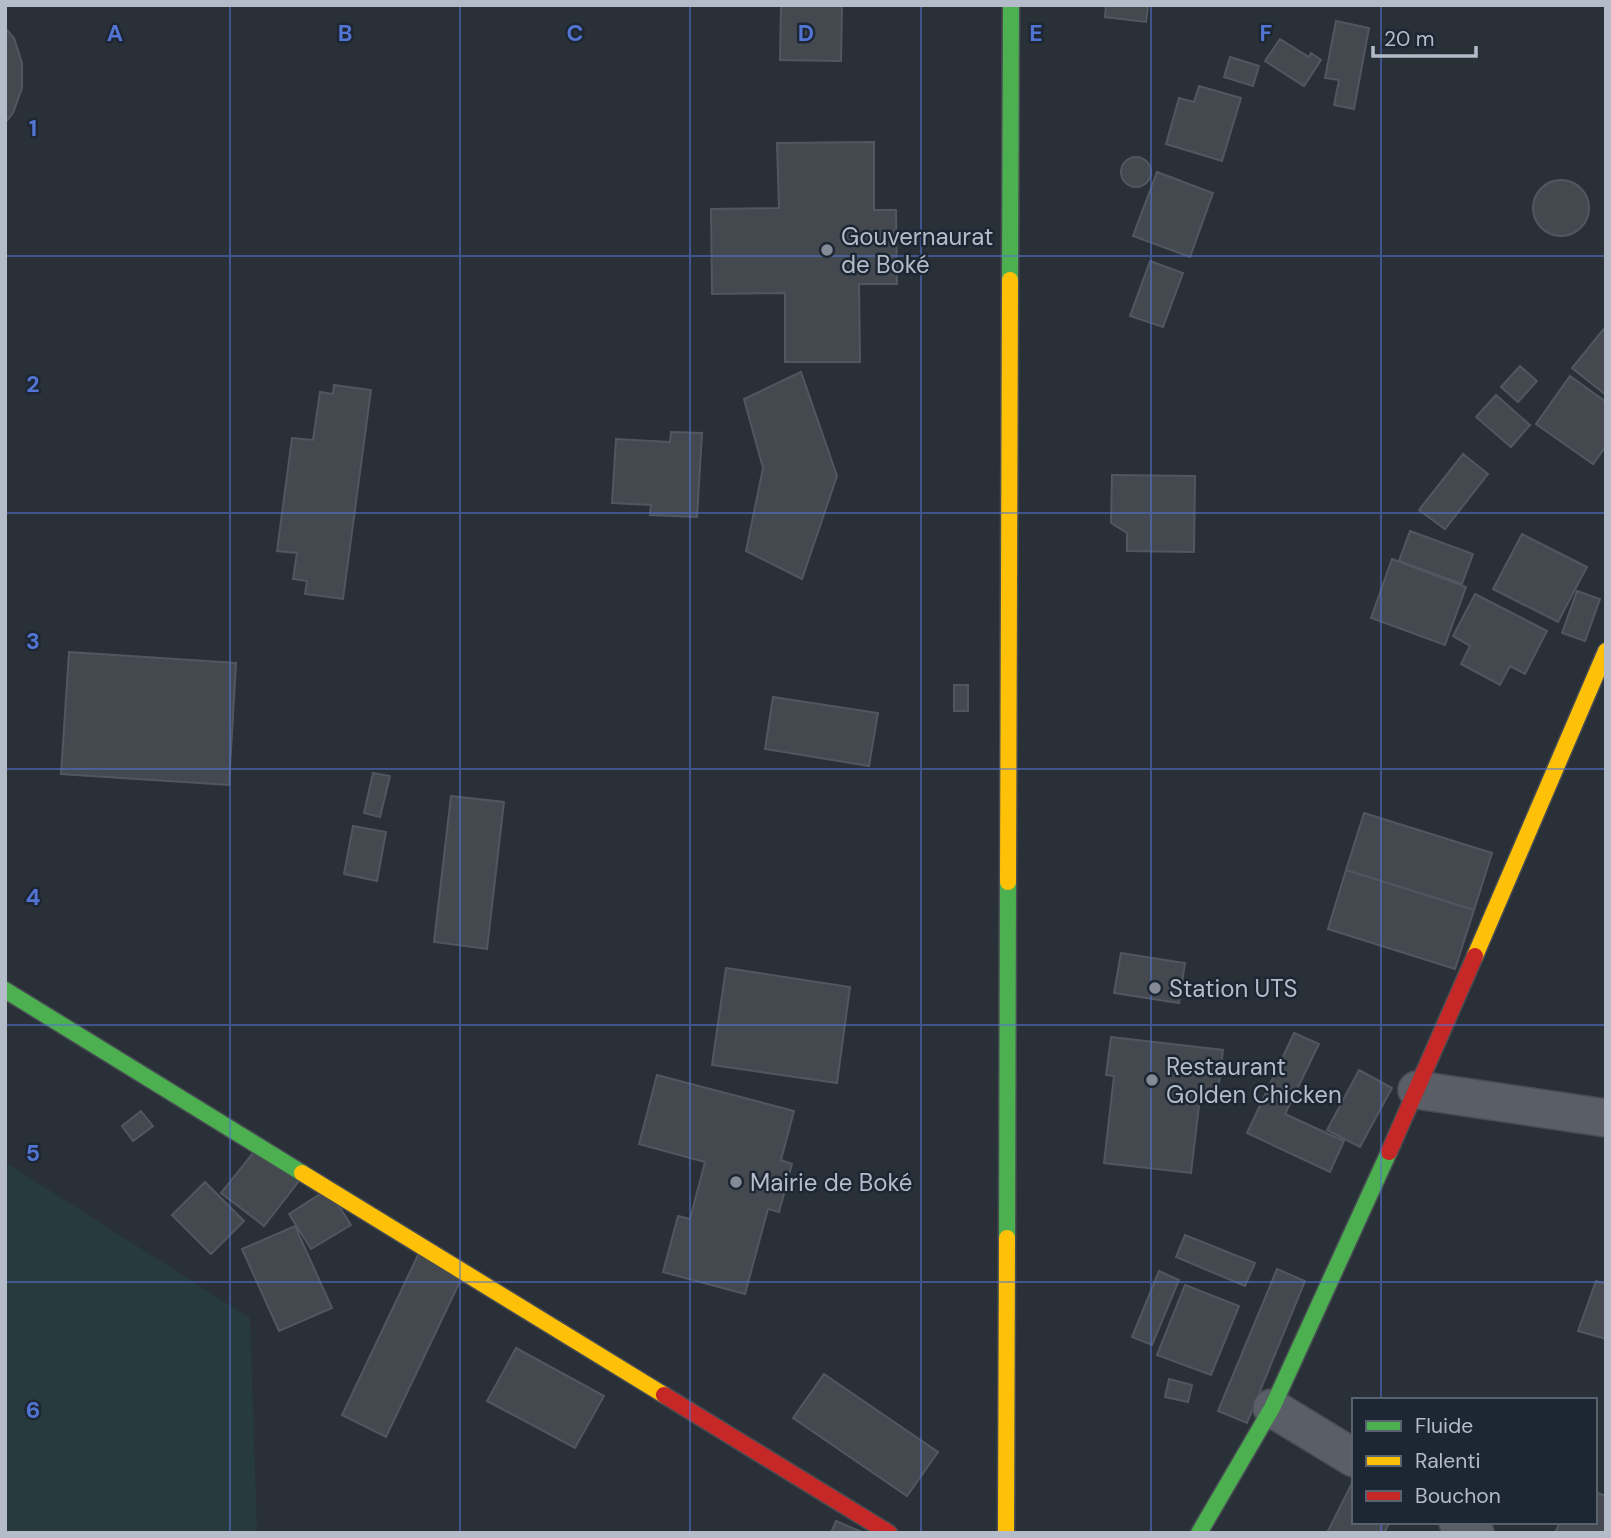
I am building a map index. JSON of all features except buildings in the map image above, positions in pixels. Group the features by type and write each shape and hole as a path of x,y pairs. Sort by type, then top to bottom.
{"main road":[{"path":"1006,1533 1011,5"},
{"path":"1199,1533 1272,1408 1417,1090 1606,651"},
{"path":"5,990 889,1533"}],"street":[{"path":"1417,1090 1606,1118"},
{"path":"1272,1408 1352,1457"}],"green space":[{"path":"5,1162 250,1318 257,1533 5,1533"}],"traffic: fast":[{"path":"1010,280 1011,5"},
{"path":"1007,1238 1008,882"},
{"path":"5,990 302,1173"},
{"path":"1199,1533 1272,1408 1389,1152"}],"traffic: slow":[{"path":"1008,882 1010,280"},
{"path":"1475,956 1606,651"},
{"path":"302,1173 664,1395"},
{"path":"1006,1533 1007,1238"}],"traffic: jam":[{"path":"1389,1152 1475,956"},
{"path":"664,1395 889,1533"}],"place":[{"name":"Gouvernaurat de Boké","path":"827,250"},
{"name":"Station UTS","path":"1155,988"},
{"name":"Restaurant Golden Chicken","path":"1152,1080"},
{"name":"Mairie de Boké","path":"736,1182"}]}
